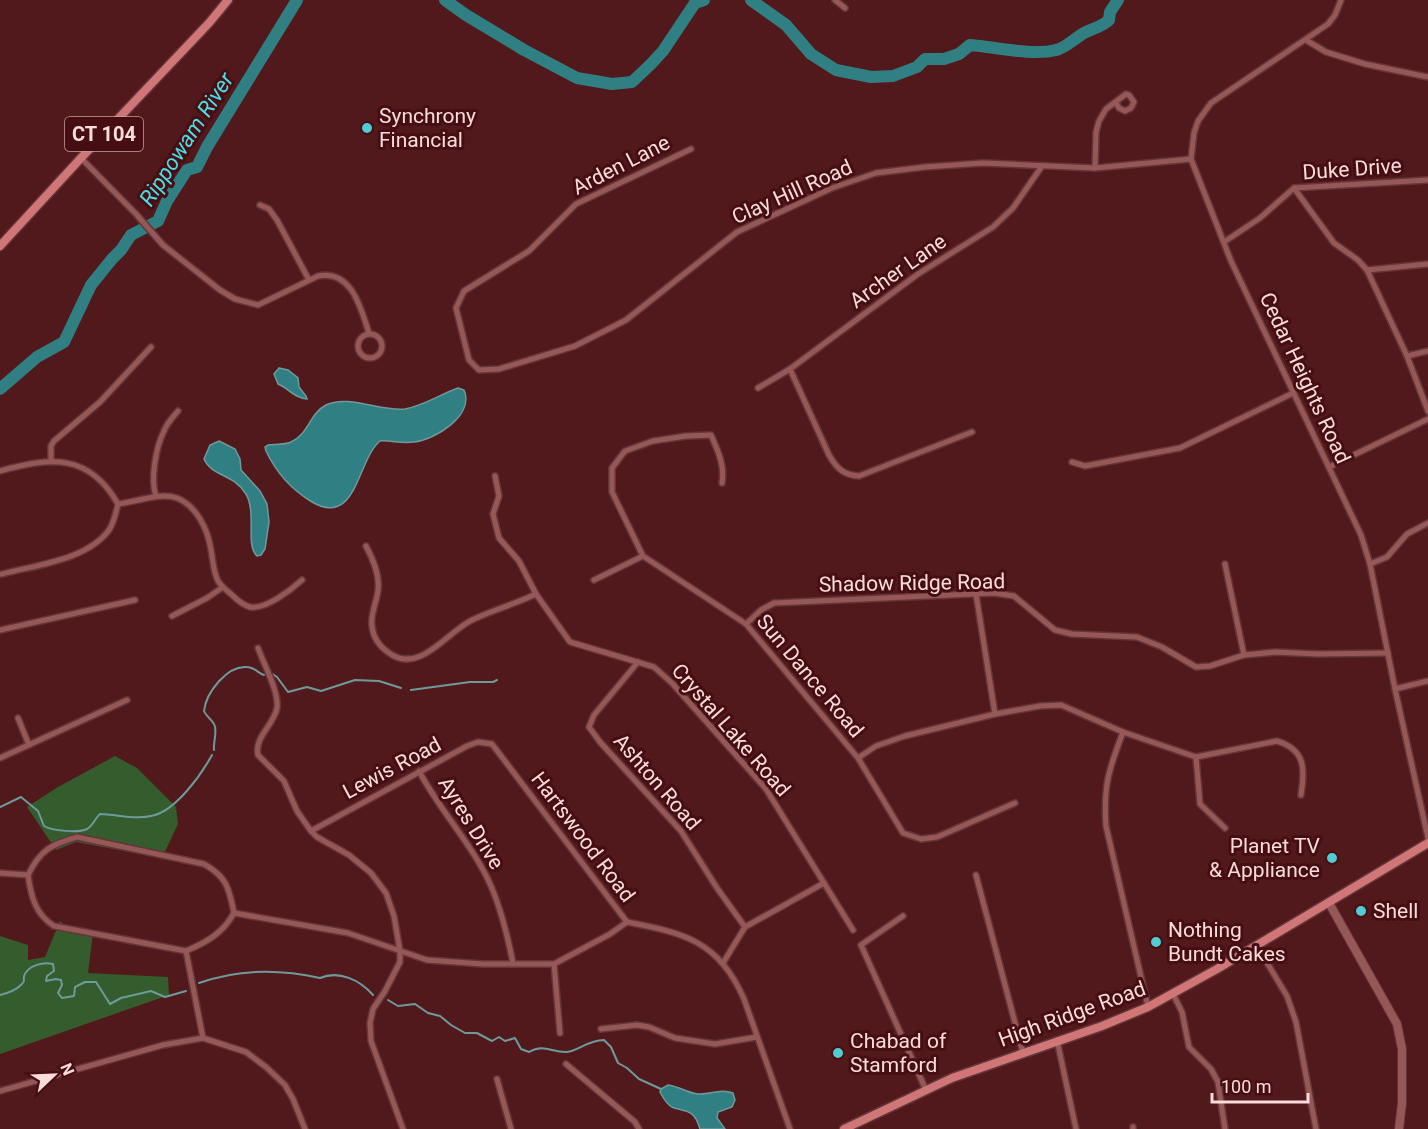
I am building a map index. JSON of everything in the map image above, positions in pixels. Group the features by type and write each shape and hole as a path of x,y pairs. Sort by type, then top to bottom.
{"main road":[{"name":"CT 104","path":"0,246 203,30 228,0"},
{"name":"High Ridge Road","path":"844,1129 952,1078 1102,1026 1148,1007 1428,843"}],"street":[{"path":"835,0 845,8"},
{"path":"1191,159 1194,133 1201,115 1211,103 1328,24 1335,15 1341,0"},
{"path":"1306,40 1326,52 1345,58 1428,77"},
{"path":"1095,168 1096,132 1099,121 1106,109 1116,103"},
{"name":"Arden Lane","path":"479,370 469,360 456,308 464,291 529,251 576,204 691,149"},
{"path":"81,158 160,242 220,290 235,299 258,305 309,280 328,274 343,282 356,296 369,333"},
{"name":"Clay Hill Road","path":"479,370 499,369 575,346 626,320 737,232 832,188 876,174 925,167 983,163 1095,168 1191,159"},
{"name":"Cedar Heights Road","path":"1191,159 1224,242 1361,535 1370,564 1428,838"},
{"name":"Archer Lane","path":"758,388 790,369 918,274 993,227 1013,208 1041,166"},
{"name":"Duke Drive","path":"1224,242 1260,219 1294,188 1428,180"},
{"path":"1294,188 1334,243 1358,260 1367,270 1407,356 1428,411"},
{"path":"261,205 269,209 277,220 309,280"},
{"path":"1367,270 1428,264"},
{"path":"369,333 377,336 382,344 380,352 373,357 364,356 358,350 361,337 369,333"},
{"path":"51,461 51,446 54,441 100,402 151,347"},
{"path":"1407,356 1428,351"},
{"path":"790,369 832,461 844,473 859,476 972,432"},
{"path":"1072,462 1085,466 1179,448 1293,393"},
{"path":"156,496 153,476 161,439 167,424 178,411"},
{"path":"1329,467 1428,419"},
{"path":"594,579 643,556 612,492 612,468 625,451 653,441 711,435 722,460 723,483"},
{"path":"0,471 28,463 51,461 72,463 95,473 110,488 118,504 110,528 102,537 74,556 2,574"},
{"name":"Crystal Lake Road","path":"495,476 499,496 493,514 499,538 519,561 536,594 570,642 654,667 672,683 766,789 853,930"},
{"path":"118,504 139,502 156,496 177,498 194,510 206,530 218,581 248,607 255,607 286,593 302,580"},
{"path":"1370,564 1387,557 1407,534 1428,523"},
{"path":"366,546 377,573 378,590 371,624 375,639 390,654 404,660 431,651 469,621 536,594"},
{"name":"Sun Dance Road","path":"643,556 746,624 858,758 903,833 921,839 936,837 1015,802"},
{"path":"1225,564 1244,655"},
{"path":"172,616 223,587"},
{"name":"Shadow Ridge Road","path":"746,624 761,610 774,603 993,593 1014,596 1055,630 1072,634 1137,637 1162,647 1196,667 1210,666 1244,655 1276,652 1388,653"},
{"path":"976,594 995,714"},
{"path":"0,630 135,600"},
{"path":"258,648 275,691 277,705 274,717 257,744 258,755 284,781 297,812 311,831 349,855 371,873 386,893 394,916 400,962 373,1009 370,1023 371,1041 403,1129"},
{"name":"Ashton Road","path":"638,662 594,715 589,727 681,831 745,927"},
{"path":"1395,689 1428,681"},
{"path":"0,758 127,700"},
{"path":"858,758 876,746 905,736 995,714 1040,706 1061,705 1123,732 1196,757 1277,741 1289,745 1299,755 1304,776 1301,795"},
{"path":"18,718 29,745"},
{"path":"1123,732 1108,771 1104,798 1106,826 1148,1007"},
{"name":"Lewis Road","path":"311,831 467,746 478,742 492,744"},
{"name":"Hartswood Road","path":"492,744 627,922 668,930 694,939 723,963 737,983 790,1129"},
{"path":"1196,757 1200,804 1225,828"},
{"name":"Ayres Drive","path":"419,771 430,792 472,853 491,886 513,963"},
{"path":"77,837 204,864 224,879 230,891 234,913 218,934 202,945 186,951 54,926 44,920 36,908 28,875 40,853 58,843 77,837"},
{"path":"0,873 28,875"},
{"path":"976,875 1023,1053"},
{"path":"723,963 745,927 824,883"},
{"path":"1329,903 1397,1024 1402,1049 1402,1103 1399,1129"},
{"path":"234,913 348,933 427,960 483,964 554,963 610,934 627,922"},
{"path":"903,916 861,945 926,1090"},
{"path":"1257,945 1287,996 1296,1022 1316,1129"},
{"path":"186,951 203,1038"},
{"path":"554,963 561,1033"},
{"path":"1173,994 1182,1012 1189,1047 1211,1069 1218,1083 1224,1129"},
{"path":"601,1029 637,1025 649,1027 686,1041 715,1044 757,1037"},
{"path":"0,1091 163,1045 203,1038 246,1052 266,1067 285,1085 305,1129"},
{"path":"1057,1041 1076,1129"},
{"path":"567,1064 635,1122 639,1129"},
{"path":"497,1078 511,1129"}],"green space":[{"path":"115,756 137,768 176,807 178,824 162,858 76,842 56,850 27,807"},
{"path":"60,921 67,927 93,933 88,973 168,977 169,995 0,1054 0,936 28,945 28,960 45,957"}],"water":[{"path":"279,368 288,370 298,378 299,387 307,399 299,397 278,384 274,374"},
{"path":"458,388 464,390 466,399 459,417 451,425 423,440 380,441 372,450 347,499 338,506 327,508 312,502 298,492 285,480 266,451 265,447 268,445 286,444 297,439 316,413 326,405 335,402 355,402 405,409"},
{"path":"219,441 235,449 240,459 241,470 260,491 267,504 269,522 265,549 261,555 257,556 252,544 251,510 246,494 235,482 212,469 204,459 210,445"},
{"path":"668,1085 698,1094 724,1091 733,1093 735,1100 732,1107 718,1112 717,1118 725,1129 700,1129 694,1116 672,1107 664,1099 660,1092"}],"waterway":[{"name":"Rippowam River","path":"0,389 37,357 64,342 91,285 131,235 158,221 167,201 187,170 197,167 297,0"},
{"name":"Rippowam River","path":"445,0 524,50 577,78 612,84 632,82 663,51 695,3 704,0"},
{"name":"Rippowam River","path":"751,0 786,25 811,54 836,70 871,77 893,76 917,67 925,59 944,59 959,54 970,45 1025,52 1060,49 1109,20 1110,12 1118,0"},
{"path":"214,750 215,727 204,711 213,689 225,675 239,668 249,667 264,675"},
{"path":"271,673 277,677 288,692 307,687 321,691 355,680 379,681 401,688"},
{"path":"411,690 497,680"},
{"path":"0,807 21,797 38,811 44,826 66,831 87,829 100,814 151,816 169,808 178,800 194,782 212,755"},
{"path":"0,995 19,987 29,969 45,963 53,964 54,971 47,976 46,981 61,980 62,985 58,993 62,998 74,996 75,987 85,982 96,982 110,1004 121,998 151,991 165,997 186,991"},
{"path":"199,983 229,975 259,972 290,973 320,978 334,975 356,981 373,995"},
{"path":"388,1000 398,1006 415,1004 428,1013 440,1016 465,1033 477,1033 492,1041 499,1037 505,1041 515,1038 521,1049 529,1052 539,1048 567,1052 604,1040 611,1047 618,1063 639,1079 661,1089"}],"place":[{"name":"Synchrony Financial","path":"367,128"},
{"name":"Planet TV & Appliance","path":"1332,858"},
{"name":"Shell","path":"1361,911"},
{"name":"Nothing Bundt Cakes","path":"1156,942"},
{"name":"Chabad of Stamford","path":"838,1053"}]}
